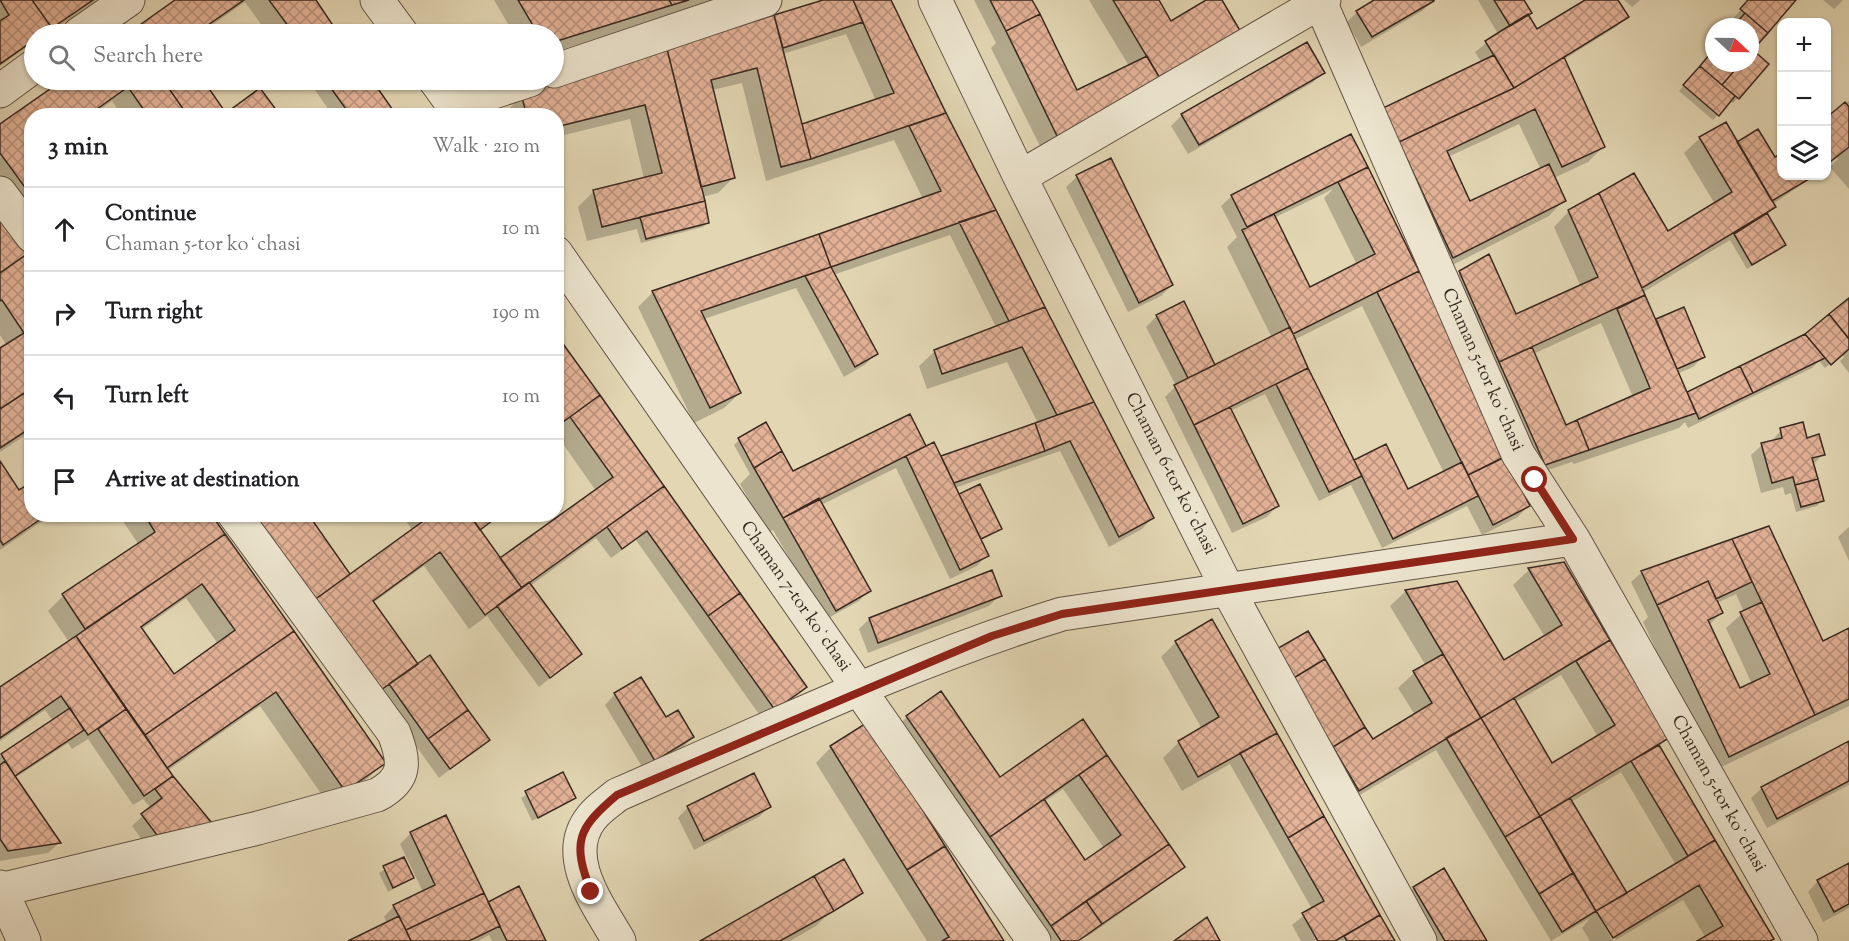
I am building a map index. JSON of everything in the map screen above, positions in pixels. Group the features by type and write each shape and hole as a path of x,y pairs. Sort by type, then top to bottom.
{"street":[{"path":"93,24 128,0"},
{"path":"377,0 395,24"},
{"path":"564,68 765,0"},
{"name":"Chaman 6-tor koʻchasi","path":"935,0 1020,177 1227,588 1420,941"},
{"path":"1020,177 1322,1"},
{"name":"Chaman 5-tor koʻchasi","path":"1322,1 1518,454 1573,539 1801,941"},
{"path":"0,91 24,73"},
{"path":"450,100 490,90"},
{"path":"0,193 24,225"},
{"name":"Chaman 7-tor koʻchasi","path":"564,264 1034,941"},
{"path":"24,941 1,889 258,828 377,795 391,787 399,777 402,764 394,733 240,522"},
{"path":"619,941 591,892 580,861 582,837 592,817 617,795 860,690 992,636 1062,614 1573,539"}],"building":[{"path":"0,0 32,0 49,24 24,24 24,47 0,64 0,21 9,15"},
{"path":"32,0 93,0 58,24 49,24"},
{"path":"175,0 244,0 209,24 141,24"},
{"path":"269,0 316,0 332,24 287,24"},
{"path":"518,0 669,0 672,5 564,39 564,24 532,24"},
{"path":"669,0 689,0 672,5"},
{"path":"823,0 853,0 863,22 783,48 774,15"},
{"path":"853,0 891,0 946,113 811,159 802,124 894,93"},
{"path":"990,0 1032,0 1040,14 1006,31"},
{"path":"1113,0 1159,0 1171,21 1206,0 1222,0 1245,39 1165,87"},
{"path":"1374,0 1434,1 1372,37 1356,11"},
{"path":"1494,0 1524,0 1532,13 1510,26"},
{"path":"1585,0 1618,0 1629,17 1514,88 1485,41 1528,14 1537,29"},
{"path":"1748,0 1796,0 1781,18 1777,18 1777,22 1768,33 1759,25 1759,18 1750,18 1740,9"},
{"path":"1745,13 1751,18 1741,18"},
{"path":"1040,14 1077,90 1147,56 1165,87 1059,140 1006,31"},
{"path":"774,15 811,159 781,167 757,68 711,80 735,178 701,187 667,49"},
{"path":"1759,25 1768,33 1759,43"},
{"path":"1307,42 1325,73 1199,145 1181,114"},
{"path":"667,49 705,201 602,227 593,190 662,173 645,105 564,125 564,108 525,108 521,94 534,90 564,90 564,81"},
{"path":"1494,55 1514,88 1399,142 1383,108"},
{"path":"1759,55 1769,64 1739,99 1722,85 1733,72 1759,72"},
{"path":"1564,57 1605,147 1562,167 1535,109 1447,151 1470,201 1549,164 1566,201 1453,258 1399,142 1514,88"},
{"path":"1705,60 1705,70 1700,66"},
{"path":"1700,66 1735,96 1719,116 1683,85"},
{"path":"1707,72 1733,72 1722,85"},
{"path":"49,90 124,90 98,108 24,108 24,186 0,153 0,124"},
{"path":"130,90 170,90 182,108 142,108"},
{"path":"170,90 210,90 223,108 182,108"},
{"path":"257,90 261,90 275,108 233,108"},
{"path":"332,90 379,90 391,108 345,108"},
{"path":"1845,102 1849,107 1849,147 1831,161 1831,126 1831,114"},
{"path":"946,113 996,210 831,267 819,234 941,191 909,126"},
{"path":"1726,122 1776,207 1642,288 1599,193 1634,173 1668,231 1732,192 1699,137"},
{"path":"1758,129 1775,157 1777,156 1777,180 1807,180 1772,201 1737,142"},
{"path":"1351,134 1368,167 1247,227 1231,195"},
{"path":"1111,158 1173,285 1139,303 1076,175"},
{"path":"1368,167 1419,271 1293,334 1242,230 1274,214 1310,287 1375,254 1338,182"},
{"path":"1599,193 1645,295 1499,362 1459,271 1489,254 1516,314 1598,277 1568,210"},
{"path":"705,201 709,223 646,239 640,217"},
{"path":"996,210 1045,307 1009,321 959,222"},
{"path":"1767,213 1786,245 1752,265 1734,234"},
{"path":"0,216 24,250 24,256 0,273"},
{"path":"819,234 831,267 701,311 741,393 710,408 652,291"},
{"path":"24,256 24,333 2,300 0,301 0,273"},
{"path":"831,267 878,354 855,367 805,276"},
{"path":"1419,271 1510,454 1468,475 1377,292"},
{"path":"1645,295 1696,413 1589,450 1577,420 1650,388 1617,309"},
{"path":"1849,298 1849,339 1829,314"},
{"path":"1184,301 1215,365 1188,378 1156,315"},
{"path":"1045,307 1094,402 1057,415 1022,347 942,374 934,350"},
{"path":"1684,307 1705,357 1677,369 1656,319"},
{"path":"1829,314 1849,339 1849,349 1831,365 1805,334"},
{"path":"1290,327 1308,368 1194,425 1174,385"},
{"path":"24,333 24,393 0,409 0,348"},
{"path":"1805,334 1825,358 1753,393 1740,366"},
{"path":"564,345 600,395 564,421"},
{"path":"1532,347 1566,425 1577,420 1589,450 1545,465 1499,362"},
{"path":"1740,366 1753,393 1699,419 1687,392"},
{"path":"1308,368 1362,476 1329,492 1276,384"},
{"path":"24,393 24,432 0,448 0,409"},
{"path":"600,395 664,486 522,588 500,558 550,522 564,522 564,512 613,477 570,417"},
{"path":"1094,402 1154,518 1119,537 1070,441 1045,451 1035,423"},
{"path":"1230,407 1279,506 1243,524 1194,425"},
{"path":"910,414 926,446 783,518 754,468 782,451 793,471"},
{"path":"766,422 782,451 754,468 738,438"},
{"path":"1803,422 1807,438 1819,434 1825,455 1812,458 1818,479 1795,485 1793,477 1772,483 1761,443 1782,438 1780,428"},
{"path":"1035,423 1045,451 954,483 941,456"},
{"path":"934,442 989,556 960,570 906,456"},
{"path":"1386,444 1408,489 1462,462 1478,496 1393,539 1354,460"},
{"path":"1505,457 1530,506 1493,525 1468,475"},
{"path":"0,461 19,490 24,487 24,522 36,522 3,545 0,540"},
{"path":"1818,479 1824,501 1801,507 1795,485"},
{"path":"980,484 1002,529 981,539 959,494"},
{"path":"664,486 740,593 708,616 647,531 622,549 607,527"},
{"path":"819,498 871,591 836,611 783,518"},
{"path":"149,522 217,522 225,534 85,629 62,594 155,532"},
{"path":"258,522 314,522 350,574 313,601"},
{"path":"422,522 475,522 522,588 485,615 440,552 373,601 418,664 378,692 313,601"},
{"path":"474,522 490,522 480,530"},
{"path":"1769,526 1823,641 1849,628 1849,699 1815,715 1732,539"},
{"path":"225,534 294,631 145,735 76,636","holes":["202,584 235,630 174,674 141,627"]},
{"path":"1732,539 1752,582 1716,599 1708,581 1657,605 1641,571"},
{"path":"1564,562 1610,640 1481,718 1405,590 1457,581 1504,660 1562,625 1528,568"},
{"path":"992,570 1002,596 878,643 869,618"},
{"path":"1708,581 1723,613 1708,620 1740,688 1770,674 1740,612 1762,602 1815,715 1729,757 1657,605"},
{"path":"529,582 582,654 550,678 497,606"},
{"path":"740,593 807,687 775,710 708,616"},
{"path":"1212,619 1277,733 1198,777 1178,741 1219,717 1175,641"},
{"path":"294,631 386,763 345,791 276,692 167,768 145,735"},
{"path":"1308,631 1325,659 1292,679 1275,650"},
{"path":"76,636 126,709 88,735 61,696 0,738 0,687"},
{"path":"1610,640 1669,738 1540,816 1481,718 1514,698 1552,763 1615,725 1576,661"},
{"path":"1443,654 1481,718 1359,791 1333,747 1365,727 1373,739 1432,703 1413,671"},
{"path":"430,655 468,710 428,739 389,684"},
{"path":"1325,659 1365,727 1333,747 1292,679"},
{"path":"641,677 666,717 678,710 694,737 655,761 614,693"},
{"path":"941,691 1000,777 1083,719 1107,755 990,837 906,716"},
{"path":"70,708 84,730 15,776 1,754"},
{"path":"126,709 173,776 144,796 98,729"},
{"path":"468,710 490,740 450,769 428,739"},
{"path":"1481,718 1540,816 1505,837 1446,738"},
{"path":"868,722 945,846 907,870 830,746"},
{"path":"1277,733 1324,816 1288,838 1240,753"},
{"path":"1849,741 1849,781 1777,819 1761,787"},
{"path":"1659,745 1715,840 1688,856 1631,761"},
{"path":"1107,755 1169,844 1051,926 990,837 1044,799 1085,860 1121,835 1079,775"},
{"path":"5,761 61,843 8,851 0,839 0,765"},
{"path":"563,772 576,798 538,818 525,791"},
{"path":"754,773 771,807 704,841 687,806"},
{"path":"173,776 212,823 157,835 141,814 162,798 155,789"},
{"path":"1570,798 1627,893 1596,911 1540,816"},
{"path":"446,815 484,893 406,930 393,905 435,885 410,832"},
{"path":"1324,816 1380,915 1335,941 1318,941 1302,913 1324,901 1288,838"},
{"path":"1540,816 1573,873 1539,894 1505,837"},
{"path":"1715,840 1774,939 1770,941 1697,941 1723,926 1699,885 1613,938 1596,911"},
{"path":"1169,844 1185,867 1102,924 1086,901"},
{"path":"945,846 1004,941 942,941 949,937 907,870"},
{"path":"404,857 414,878 393,888 383,866"},
{"path":"844,859 863,893 834,911 814,876"},
{"path":"1849,863 1849,904 1834,912 1817,880"},
{"path":"1444,868 1487,941 1445,941 1413,887"},
{"path":"1573,873 1596,911 1562,932 1539,894"},
{"path":"814,876 834,911 780,941 700,941"},
{"path":"519,886 546,941 507,941 488,902"},
{"path":"484,893 500,926 469,941 411,941 406,930"},
{"path":"1086,901 1102,924 1078,941 1061,941 1051,926"},
{"path":"1380,915 1395,941 1347,941 1344,936"},
{"path":"399,916 411,941 348,941"},
{"path":"1207,917 1220,941 1174,941"}],"route":[{"path":"591,892 580,861 582,837 592,817 617,795 860,690 992,636 1062,614 1573,539 1535,480"}]}
